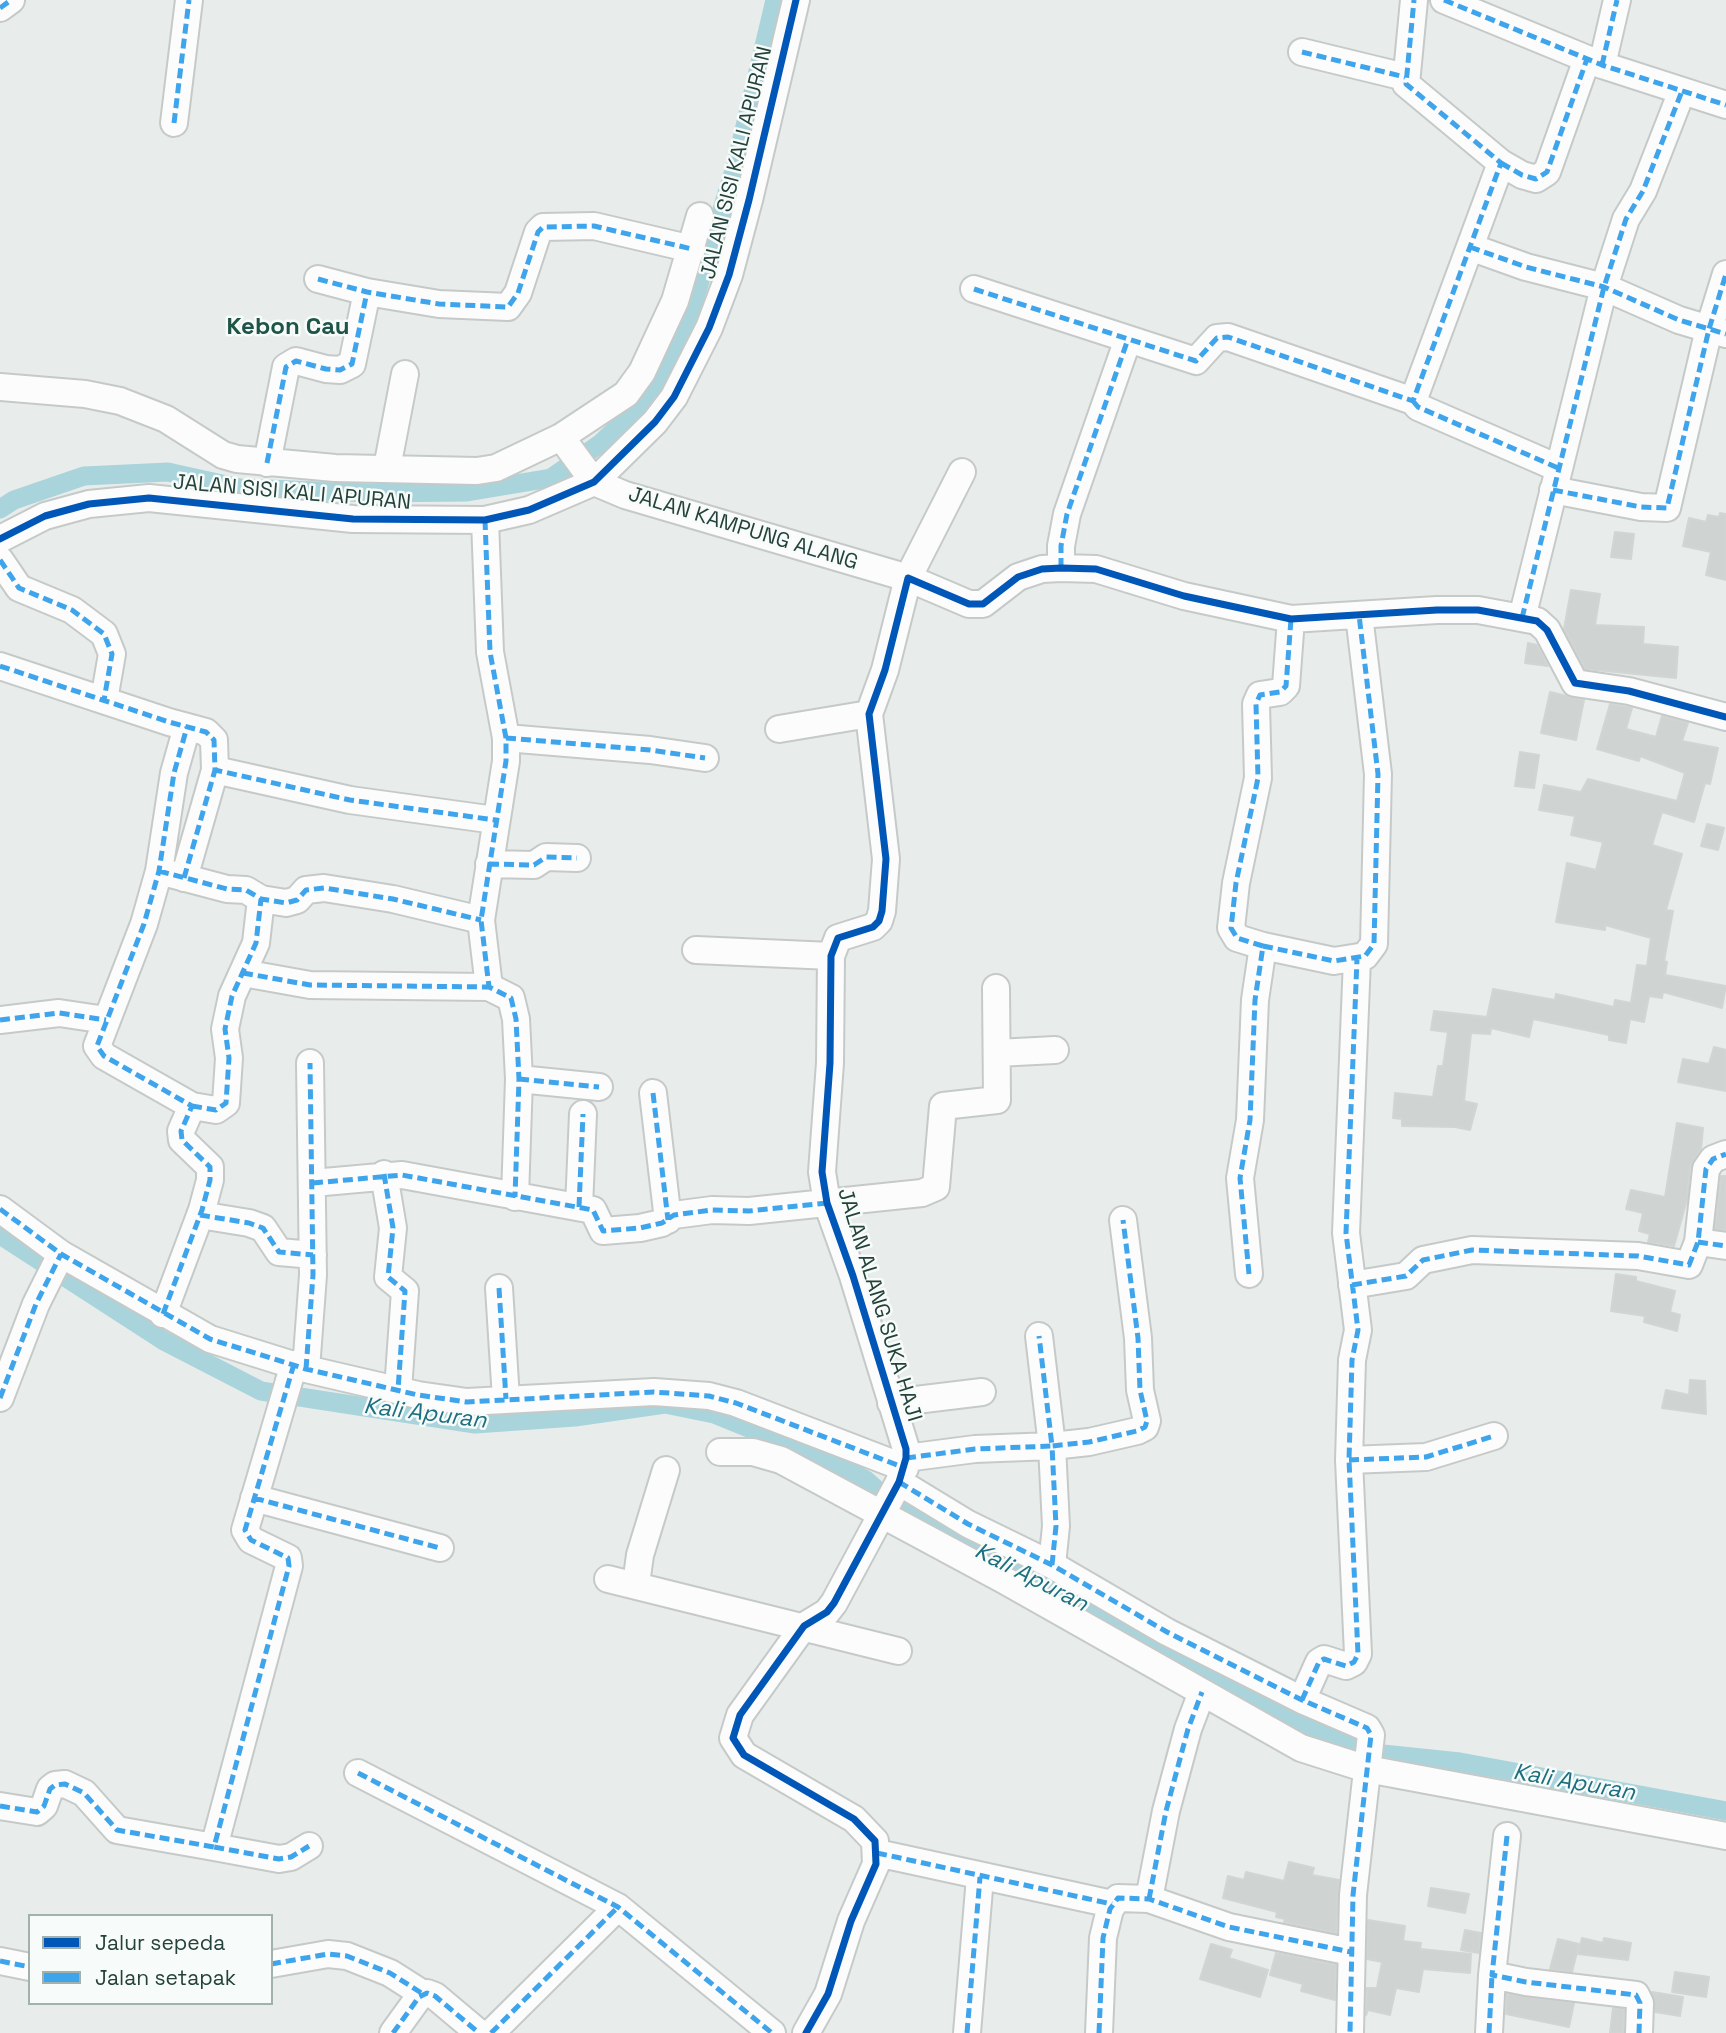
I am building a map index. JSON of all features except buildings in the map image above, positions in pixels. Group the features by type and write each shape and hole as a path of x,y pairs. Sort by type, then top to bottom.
{"street":[{"path":"0,8 11,0"},
{"path":"174,123 188,0"},
{"name":"JALAN SISI KALI APURAN","path":"0,539 45,516 89,504 149,498 353,519 485,520 529,510 577,459 655,422 674,397 709,328 729,275 796,0"},
{"path":"1413,0 1405,77 1409,89 1500,163 1536,179 1547,172 1617,0"},
{"path":"1445,0 1594,62 1726,104"},
{"path":"1302,52 1405,77"},
{"path":"1522,618 1604,287 1626,219 1643,191 1682,91"},
{"path":"1413,401 1500,163"},
{"path":"0,387 85,394 120,401 166,419 223,455 267,463 477,471 577,459 642,372 675,300 700,216"},
{"path":"318,279 367,292 476,308 508,307 518,293 542,227 594,226 692,249"},
{"path":"1470,247 1526,267 1604,287 1679,320 1718,331"},
{"path":"974,289 1196,361 1217,338 1228,337 1413,401 1418,407 1556,479 1641,507 1668,508 1718,331 1726,274"},
{"path":"267,463 286,367 296,361 340,370 352,364 367,292"},
{"path":"1061,568 1060,546 1067,514 1128,340"},
{"path":"387,468 405,374"},
{"name":"JALAN KAMPUNG ALANG","path":"577,459 643,502 908,578"},
{"path":"696,950 831,956 838,938 873,927 879,921 887,859 869,714 885,670 908,578 962,472"},
{"path":"485,520 489,652 506,738 506,761 481,920 489,987"},
{"path":"0,560 19,588 72,610 104,634 112,654 104,700"},
{"path":"908,578 969,604 983,604 1018,577 1042,569 1061,568 1096,569 1184,596 1291,619 1478,610 1537,621 1548,630 1575,683 1629,691 1726,717"},
{"path":"1291,619 1286,686 1280,692 1262,694 1256,704 1258,778 1236,883 1231,928 1237,938 1334,961 1357,959 1369,954 1374,944 1379,825 1378,774 1359,615"},
{"path":"0,666 211,736 217,757 215,770 184,878"},
{"path":"779,729 869,714"},
{"path":"187,727 174,773 159,871 144,924 98,1040 99,1051 192,1106 216,1110 226,1103 229,1058 225,1029 232,996 256,943 261,899"},
{"path":"506,738 650,750 705,758"},
{"path":"215,770 351,800 495,820"},
{"path":"489,864 534,865 546,858 577,858"},
{"path":"159,871 227,889 246,890 261,899 291,904 306,890 324,888 481,920"},
{"path":"1249,1274 1240,1178 1250,1119 1255,1000 1263,946"},
{"name":"JALAN ALANG SUKA HAJI","path":"831,956 830,1063 822,1172 827,1203 853,1276 891,1403 895,1486"},
{"path":"1301,1700 1319,1662 1324,1659 1346,1666 1354,1662 1358,1654 1349,1460 1352,1360 1358,1330 1346,1233 1357,959"},
{"path":"243,973 310,985 489,987 511,998 514,1005 519,1079 515,1197"},
{"path":"313,1183 384,1174 402,1175 579,1207 596,1213 603,1231 640,1228 668,1220 674,1215 712,1210 749,1211 933,1189 940,1111 947,1105 997,1100 996,988"},
{"path":"0,1020 59,1013 106,1020"},
{"path":"998,1053 1055,1050"},
{"path":"214,1847 289,1566 288,1558 247,1535 245,1531 279,1412 296,1369 313,1255 310,1063"},
{"path":"519,1079 598,1087"},
{"path":"653,1093 668,1220"},
{"path":"163,1314 200,1215 211,1173 205,1160 181,1140 181,1131 192,1106"},
{"path":"579,1207 583,1114"},
{"path":"1352,1285 1406,1276 1423,1260 1472,1250 1638,1256 1689,1265 1698,1242 1706,1169 1713,1159 1726,1154"},
{"path":"384,1174 393,1228 388,1278 405,1291 398,1390"},
{"path":"0,1209 59,1258 210,1339 296,1369 467,1402 654,1392 709,1396 736,1403 968,1524 1052,1564 1167,1632 1301,1700 1361,1724 1371,1735 1353,1895 1350,2033"},
{"path":"200,1215 249,1223 263,1228 279,1251 313,1255"},
{"path":"806,2033 828,1994 851,1921 876,1864 875,1841 854,1819 744,1755 733,1743 740,1715 804,1626 827,1612 834,1603 895,1486 975,1449 1089,1442 1144,1427 1147,1421 1140,1390 1138,1338 1123,1220"},
{"path":"1698,1242 1726,1246"},
{"path":"0,1398 36,1304 59,1258"},
{"path":"499,1289 506,1399"},
{"path":"1039,1336 1052,1446 1056,1527 1052,1564"},
{"path":"891,1403 982,1392"},
{"path":"1349,1460 1426,1457 1494,1436"},
{"path":"720,1452 768,1455 895,1486 1004,1580 1301,1748 1367,1766 1726,1836"},
{"path":"636,1584 640,1555 666,1470"},
{"path":"254,1498 440,1548"},
{"path":"608,1579 898,1651"},
{"path":"1149,1899 1166,1811 1188,1729 1202,1692"},
{"path":"358,1773 618,1908 772,2033"},
{"path":"0,1806 37,1812 44,1806 50,1789 55,1785 65,1784 84,1793 117,1830 279,1859 291,1857 309,1846"},
{"path":"1489,2033 1492,1975 1507,1836"},
{"path":"877,1853 1112,1904"},
{"path":"967,2033 979,1877"},
{"path":"1099,2033 1103,1938 1112,1904 1121,1897 1149,1899 1229,1927 1351,1952"},
{"path":"491,2033 618,1908"},
{"path":"273,1964 328,1954 347,1956 390,1973 423,1994 435,1996 478,2033"},
{"path":"0,1961 28,1967"},
{"path":"1492,1975 1526,1982 1636,1995 1640,2003 1639,2033"},
{"path":"393,2033 423,1994"}],"waterway":[{"name":"Kali Apuran","path":"0,509 14,500 84,476 168,472 240,488 371,493 467,492 551,478 601,443 650,397 688,320 736,164 775,0"},
{"name":"Kali Apuran","path":"0,1235 164,1341 261,1391 475,1424 575,1417 665,1404 714,1414 835,1463 866,1480 902,1512 1076,1600 1203,1677 1313,1729 1383,1754 1460,1762 1726,1811"}],"marked path":[{"path":"0,8 11,0"},
{"path":"174,123 189,0"},
{"path":"974,289 1196,361 1217,338 1228,337 1413,401 1501,163 1406,84 1414,0"},
{"path":"1444,0 1602,65 1726,105"},
{"path":"1602,65 1617,0"},
{"path":"1302,52 1405,77"},
{"path":"1501,163 1522,175 1536,179 1547,172 1587,59"},
{"path":"1522,618 1604,287 1626,219 1643,191 1682,91"},
{"path":"318,279 367,292 439,304 508,307 518,293 538,232 543,227 594,226 692,249"},
{"path":"1470,247 1526,267 1604,287 1679,320 1726,334"},
{"path":"1553,490 1641,507 1667,508 1709,329 1726,274"},
{"path":"267,463 286,367 296,361 340,370 352,364 367,292"},
{"path":"1061,568 1061,546 1067,514 1128,339"},
{"path":"1413,401 1418,407 1558,468"},
{"path":"485,520 490,652 506,738 506,761 481,920 489,987 511,998 516,1019 519,1079 515,1197"},
{"path":"0,560 19,588 72,610 104,634 112,654 104,700"},
{"path":"1263,946 1334,961 1365,956 1374,944 1378,774 1359,615"},
{"path":"1249,1274 1240,1178 1250,1120 1255,1000 1263,946 1237,938 1231,928 1236,883 1258,778 1256,704 1260,695 1280,692 1286,686 1291,619"},
{"path":"0,666 206,732 214,740 215,770 350,800 495,820"},
{"path":"163,1314 202,1210 210,1180 210,1167 182,1140 181,1131 192,1106 104,1056 97,1046 144,924 159,871 174,773 187,727"},
{"path":"506,738 650,750 705,758"},
{"path":"184,878 215,770"},
{"path":"489,864 534,865 546,857 577,858"},
{"path":"159,871 227,889 246,890 261,899 286,903 297,900 306,890 324,888 393,899 481,920"},
{"path":"192,1106 216,1110 226,1103 229,1058 225,1029 232,996 256,943 261,899"},
{"path":"1302,1700 1319,1662 1324,1659 1346,1666 1354,1662 1358,1654 1349,1460 1352,1360 1358,1330 1346,1233 1357,959"},
{"path":"243,973 310,985 489,987"},
{"path":"0,1020 59,1013 106,1020"},
{"path":"306,1369 313,1275 310,1063"},
{"path":"519,1079 599,1087"},
{"path":"653,1093 668,1220"},
{"path":"579,1207 583,1114"},
{"path":"1352,1285 1406,1276 1423,1260 1472,1250 1638,1256 1689,1265 1698,1242 1706,1169 1713,1159 1726,1154"},
{"path":"384,1174 393,1228 388,1277 405,1291 398,1390"},
{"path":"313,1183 402,1175 593,1210 603,1231 640,1228 662,1223 674,1215 712,1210 749,1211 827,1203"},
{"path":"0,1209 61,1254 210,1339 306,1369 418,1395 467,1402 654,1392 709,1396 736,1403 905,1468"},
{"path":"200,1215 249,1223 263,1228 279,1252 313,1255"},
{"path":"1052,1565 1056,1526 1052,1446 1089,1442 1137,1431 1145,1427 1147,1421 1140,1390 1138,1338 1123,1220"},
{"path":"1698,1242 1726,1246"},
{"path":"0,1398 36,1304 61,1254"},
{"path":"499,1288 506,1399"},
{"path":"906,1458 975,1449 1052,1446 1039,1336"},
{"path":"294,1364 245,1530 251,1540 288,1558 289,1566 214,1847 279,1859 291,1857 309,1846"},
{"path":"1349,1460 1426,1457 1494,1436"},
{"path":"899,1482 968,1524 1052,1565 1167,1632 1302,1700 1367,1728 1371,1735 1353,1895 1350,2033"},
{"path":"254,1498 440,1548"},
{"path":"1149,1899 1166,1811 1188,1729 1202,1692"},
{"path":"358,1773 618,1907 772,2033"},
{"path":"0,1806 37,1812 44,1806 50,1789 55,1785 65,1784 84,1793 117,1830 214,1847"},
{"path":"1507,1836 1492,1975 1526,1982 1636,1995 1640,2003 1639,2033"},
{"path":"877,1853 1112,1904"},
{"path":"967,2033 980,1877"},
{"path":"1099,2033 1103,1938 1110,1909 1118,1898 1149,1899 1229,1927 1351,1952"},
{"path":"491,2033 618,1907"},
{"path":"273,1964 328,1954 347,1956 390,1973 423,1994"},
{"path":"0,1961 28,1967"},
{"path":"1489,2033 1492,1975"},
{"path":"393,2033 419,1997 427,1993 435,1996 479,2033"}],"cycle path":[{"path":"0,539 45,516 89,504 149,498 353,519 485,520 529,510 594,482 655,422 674,397 709,328 729,275 749,200 796,0"},
{"path":"806,2033 828,1994 851,1921 876,1864 875,1841 854,1819 744,1755 733,1738 740,1715 804,1626 827,1612 834,1603 899,1482 906,1458 906,1449 853,1276 827,1203 822,1172 830,1063 831,956 838,938 873,927 879,921 882,911 886,859 869,714 885,670 908,578 969,604 983,604 1018,577 1042,569 1061,568 1096,569 1184,596 1291,619 1478,610 1537,621 1547,630 1575,683 1629,691 1726,717"}],"district":[{"name":"Kebon Cau","path":"288,327"}]}
